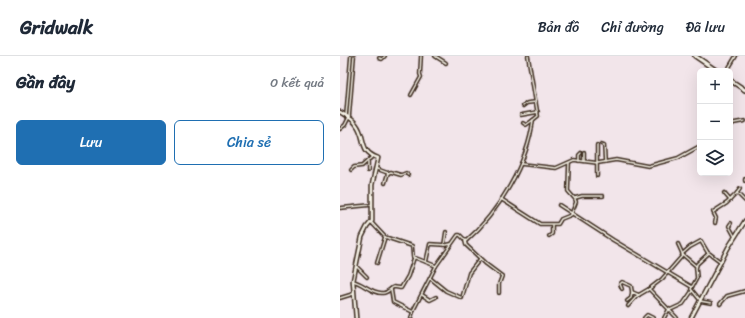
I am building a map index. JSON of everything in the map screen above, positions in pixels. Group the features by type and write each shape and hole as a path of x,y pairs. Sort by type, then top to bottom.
{"main road":[{"path":"695,56 713,68"},
{"path":"733,82 745,90"}],"street":[{"path":"340,129 345,125 348,117 352,56"},
{"path":"379,58 382,59 385,56"},
{"path":"411,95 421,77 421,56"},
{"path":"437,56 446,63"},
{"path":"523,123 526,125 538,116 528,56"},
{"path":"729,68 736,56"},
{"path":"523,106 527,103 536,102"},
{"path":"340,112 358,126 367,152 378,158 372,182 371,222 363,233 353,281 356,318"},
{"path":"521,115 538,112"},
{"path":"465,241 477,230 489,215 515,178 530,136 533,120"},
{"path":"733,124 745,121"},
{"path":"601,144 604,145 605,162"},
{"path":"597,145 597,176"},
{"path":"521,164 556,168 573,160 579,160 598,163 619,161 648,166 678,158 697,148"},
{"path":"584,152 584,161"},
{"path":"579,160 579,155 581,153"},
{"path":"351,170 354,167 362,166 373,156"},
{"path":"368,162 368,171"},
{"path":"501,199 538,223 552,225 558,224 560,218 569,216 572,213 576,202 575,198 568,191 569,163"},
{"path":"375,169 388,173 391,172 402,175 406,173 408,175"},
{"path":"385,183 388,173"},
{"path":"715,223 716,218 713,212 730,200 740,190"},
{"path":"737,193 745,201"},
{"path":"724,194 730,200"},
{"path":"575,198 582,196 603,196"},
{"path":"340,208 372,205"},
{"path":"559,205 692,287"},
{"path":"353,281 361,283 380,293 385,293 394,287 401,288 414,258 412,255 412,246 385,237 371,222"},
{"path":"691,318 735,237 745,222"},
{"path":"731,223 728,226 735,237"},
{"path":"549,236 552,234 552,225"},
{"path":"444,245 446,232"},
{"path":"411,318 436,266 459,234 462,236 466,245 492,270 502,276 499,284 499,293"},
{"path":"377,263 385,237"},
{"path":"628,306 639,295 650,289 668,272 690,247 701,242 709,253 721,262"},
{"path":"426,262 430,244 451,244"},
{"path":"664,318 670,309 683,304 692,291 692,287 697,278 696,266 683,254 678,244"},
{"path":"696,266 705,255 709,253"},
{"path":"414,258 436,266"},
{"path":"430,278 446,291 462,298 469,273 480,258"},
{"path":"356,266 367,276"},
{"path":"622,289 620,284 622,282 631,286 632,292 627,301"},
{"path":"391,289 393,302 413,312"},
{"path":"650,289 677,318"},
{"path":"692,291 700,300 711,303"},
{"path":"720,304 727,296 745,291"},
{"path":"632,292 639,295"},
{"path":"340,298 353,294"},
{"path":"422,295 430,300 436,297"},
{"path":"644,318 647,315 654,318"}]}
